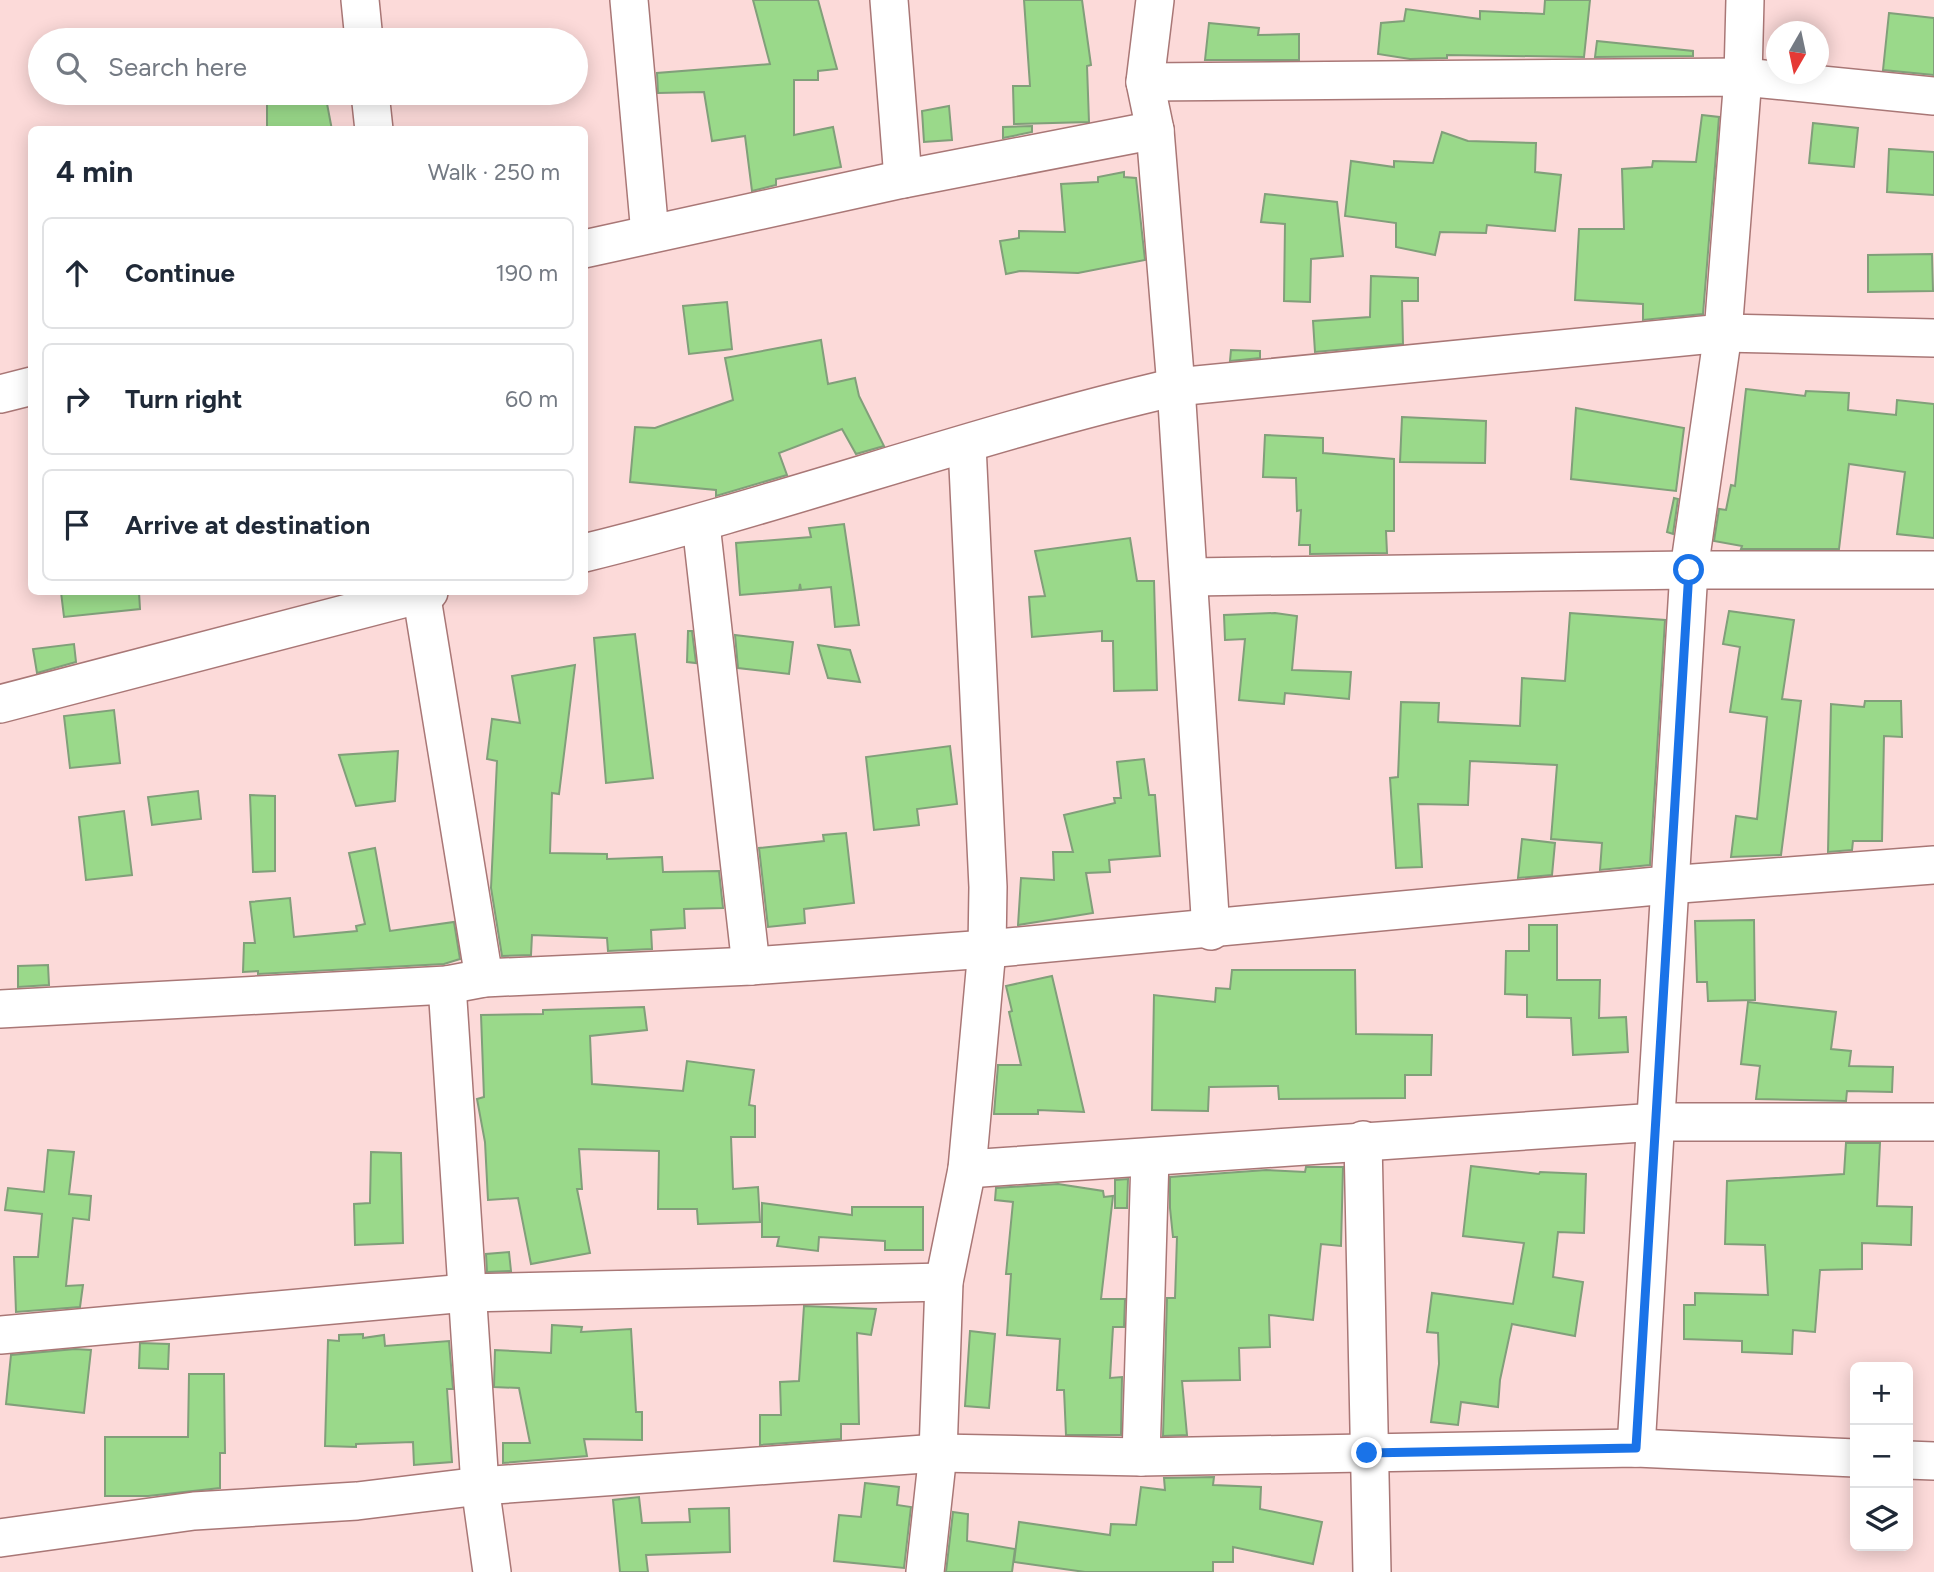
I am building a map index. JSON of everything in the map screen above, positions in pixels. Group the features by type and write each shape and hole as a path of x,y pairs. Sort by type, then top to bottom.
{"street":[{"path":"360,0 363,28"},
{"path":"629,0 650,234"},
{"path":"889,0 903,178"},
{"path":"1155,0 1145,82 1156,130 1191,577 1212,930"},
{"path":"1636,1448 1657,1122 1667,885 1689,570 1723,333 1743,77 1745,0"},
{"path":"1145,82 1743,77 1934,96"},
{"path":"371,105 374,126"},
{"path":"588,248 903,178 1156,130"},
{"path":"588,552 701,524 1101,404 1176,387 1723,333 1934,338"},
{"path":"0,394 28,387"},
{"path":"925,1572 938,1453 944,1282 967,1169 987,949 987,873 967,445"},
{"path":"701,524 751,967"},
{"path":"1191,577 1689,570 1934,570"},
{"path":"0,704 413,595"},
{"path":"424,595 484,978"},
{"path":"0,1009 447,985 484,978 751,967 1212,930 1667,885 1934,865"},
{"path":"447,985 480,1486 492,1572"},
{"path":"967,1169 1657,1122 1934,1122"},
{"path":"1363,1140 1367,1453 1372,1572"},
{"path":"1141,1457 1150,1158"},
{"path":"0,1335 466,1293 944,1282"},
{"path":"0,1538 194,1511 357,1501 480,1486 938,1453 1141,1457 1636,1448 1850,1458"},
{"path":"1913,1460 1934,1461"}],"building":[{"path":"753,0 818,0 837,69 818,71 818,80 794,80 794,135 833,127 841,167 776,179 776,185 752,191 745,136 712,141 704,92 658,93 657,73 770,64"},
{"path":"1024,0 1082,0 1091,65 1087,66 1089,122 1014,124 1013,86 1030,86"},
{"path":"1545,0 1590,0 1584,57 1447,55 1447,58 1410,59 1378,54 1381,23 1404,21 1406,9 1480,19 1480,11 1544,14"},
{"path":"1889,13 1934,18 1934,75 1883,70"},
{"path":"1209,23 1259,28 1258,35 1299,34 1299,60 1205,60"},
{"path":"1597,41 1693,51 1693,56 1595,57"},
{"path":"267,105 327,105 331,126 267,126"},
{"path":"949,106 952,140 924,142 922,111"},
{"path":"1702,115 1719,117 1703,314 1643,320 1643,304 1575,300 1579,229 1624,229 1622,169 1652,167 1653,161 1696,162"},
{"path":"1813,123 1858,128 1854,167 1809,163"},
{"path":"1032,126 1032,132 1003,138 1003,127"},
{"path":"1442,132 1468,141 1536,143 1535,172 1561,175 1555,231 1487,225 1486,233 1440,232 1435,255 1396,247 1396,223 1345,216 1351,161 1394,167 1394,161 1433,163"},
{"path":"1889,149 1934,152 1934,195 1887,192"},
{"path":"1124,172 1124,177 1136,178 1145,260 1078,273 1020,271 1006,274 1000,241 1019,238 1019,231 1065,232 1061,184 1098,182 1098,177"},
{"path":"1265,194 1337,202 1343,256 1311,259 1310,302 1284,301 1285,224 1261,222"},
{"path":"1932,254 1933,291 1868,292 1868,255"},
{"path":"1371,276 1418,278 1418,301 1402,301 1403,344 1315,352 1313,321 1370,317"},
{"path":"727,302 732,349 689,354 683,306"},
{"path":"821,340 828,384 855,378 859,396 884,446 856,454 842,429 779,453 787,475 716,496 716,490 630,482 635,427 655,428 733,400 725,358"},
{"path":"1231,350 1260,351 1260,358 1230,361"},
{"path":"1746,389 1805,396 1806,391 1849,393 1848,410 1896,415 1897,400 1934,404 1934,538 1897,534 1905,472 1849,464 1839,549 1741,549 1742,546 1714,541 1719,509 1726,510 1731,485 1735,486"},
{"path":"1576,408 1684,428 1676,491 1571,479"},
{"path":"1402,417 1486,421 1485,463 1400,462"},
{"path":"1265,435 1323,438 1323,453 1394,459 1394,531 1386,531 1387,553 1310,554 1310,545 1299,545 1301,510 1297,511 1296,478 1263,477"},
{"path":"1674,498 1678,499 1673,534 1667,532"},
{"path":"844,524 859,625 835,627 831,587 801,590 800,584 799,590 740,595 736,543 811,537 809,528"},
{"path":"1130,538 1137,581 1154,581 1157,690 1114,691 1113,641 1102,641 1102,631 1032,637 1029,597 1045,596 1035,551"},
{"path":"61,595 139,595 140,609 64,617"},
{"path":"1729,611 1794,620 1782,699 1801,701 1781,855 1731,857 1736,816 1757,819 1767,717 1730,712 1740,647 1723,644"},
{"path":"1275,613 1297,616 1292,670 1351,672 1349,699 1285,693 1284,704 1239,700 1245,639 1225,640 1224,615"},
{"path":"1570,613 1665,620 1650,865 1600,870 1602,843 1551,839 1557,765 1470,761 1468,805 1418,804 1422,867 1396,868 1390,778 1398,777 1401,702 1439,703 1438,722 1520,726 1522,678 1565,681"},
{"path":"688,631 692,631 696,663 687,662"},
{"path":"635,634 653,778 606,783 594,638"},
{"path":"735,635 793,642 789,674 738,668"},
{"path":"74,644 76,662 37,673 33,649"},
{"path":"818,645 850,650 860,682 828,678"},
{"path":"575,665 559,794 552,793 550,853 607,854 607,859 662,857 663,872 719,871 723,908 684,909 685,928 651,930 652,949 608,951 607,938 532,935 531,955 502,956 491,888 497,761 487,759 492,719 520,723 512,676"},
{"path":"1865,701 1901,701 1902,737 1884,736 1882,841 1853,841 1852,850 1828,852 1831,704 1864,707"},
{"path":"114,710 120,763 70,768 64,716"},
{"path":"950,746 957,804 917,809 919,825 874,830 866,757"},
{"path":"398,751 395,801 356,806 339,755"},
{"path":"1144,759 1149,795 1155,795 1160,856 1109,860 1110,872 1086,873 1093,913 1018,925 1021,878 1054,880 1053,852 1073,852 1064,815 1115,803 1114,798 1121,798 1117,762"},
{"path":"198,791 201,819 152,825 148,797"},
{"path":"250,795 275,796 275,871 253,872"},
{"path":"124,811 132,875 86,880 79,817"},
{"path":"846,833 854,903 804,909 805,923 768,927 759,848 824,841 823,835"},
{"path":"1522,839 1555,843 1552,875 1518,878"},
{"path":"375,848 390,931 454,922 460,959 444,964 258,974 258,971 243,972 244,943 255,943 250,902 290,898 294,937 357,931 356,926 365,924 349,853"},
{"path":"1754,920 1755,1000 1708,1001 1707,982 1697,982 1695,921"},
{"path":"1529,925 1557,925 1557,980 1600,980 1599,1018 1626,1017 1628,1052 1573,1055 1571,1018 1527,1017 1527,995 1505,994 1506,951 1529,951"},
{"path":"48,965 49,985 18,987 18,966"},
{"path":"1232,970 1355,970 1356,1034 1432,1035 1431,1075 1405,1075 1405,1098 1279,1099 1278,1086 1209,1087 1208,1111 1152,1110 1154,995 1215,1002 1216,988 1230,989"},
{"path":"1052,976 1084,1112 1038,1110 1038,1114 994,1114 998,1065 1021,1065 1006,986"},
{"path":"1748,1002 1836,1012 1831,1049 1851,1051 1849,1066 1893,1067 1892,1092 1847,1091 1846,1101 1756,1099 1760,1066 1741,1064"},
{"path":"644,1007 647,1030 590,1036 592,1084 683,1091 687,1061 754,1070 749,1105 755,1106 755,1137 731,1137 733,1189 758,1187 760,1222 698,1224 697,1209 658,1209 659,1151 579,1149 582,1189 577,1189 590,1253 531,1264 518,1198 488,1200 485,1142 477,1099 484,1097 481,1015"},
{"path":"1846,1143 1880,1143 1877,1206 1912,1207 1911,1245 1862,1243 1862,1269 1820,1270 1815,1332 1793,1330 1792,1354 1742,1352 1742,1341 1684,1339 1684,1305 1695,1305 1695,1293 1768,1295 1765,1245 1725,1244 1727,1181 1844,1174"},
{"path":"48,1150 74,1152 69,1194 91,1196 89,1220 73,1218 66,1286 83,1285 80,1307 16,1312 14,1257 38,1257 42,1214 5,1210 8,1188 44,1192"},
{"path":"371,1152 401,1153 403,1243 355,1245 354,1204 370,1203"},
{"path":"1471,1166 1539,1174 1586,1174 1584,1233 1558,1232 1553,1277 1583,1282 1575,1336 1512,1324 1500,1380 1498,1407 1461,1402 1458,1425 1431,1422 1439,1364 1438,1333 1427,1332 1432,1293 1513,1304 1524,1243 1463,1236"},
{"path":"1306,1167 1343,1167 1341,1246 1321,1244 1313,1320 1269,1315 1270,1347 1239,1348 1240,1380 1182,1381 1187,1435 1163,1436 1167,1298 1175,1298 1177,1237 1173,1237 1170,1177 1266,1170 1305,1172"},
{"path":"1128,1179 1127,1208 1115,1208 1115,1180"},
{"path":"1058,1184 1103,1191 1104,1197 1113,1196 1101,1299 1125,1299 1124,1327 1113,1327 1110,1378 1122,1377 1121,1435 1066,1435 1064,1390 1057,1390 1060,1339 1007,1335 1011,1274 1006,1274 1013,1202 995,1200 996,1188"},
{"path":"762,1203 852,1215 852,1207 923,1207 923,1250 885,1250 885,1241 819,1237 818,1251 777,1246 779,1237 762,1237"},
{"path":"509,1252 511,1271 487,1272 486,1254"},
{"path":"804,1306 876,1309 871,1335 857,1333 859,1424 841,1424 841,1439 760,1445 760,1415 781,1415 780,1382 799,1381"},
{"path":"552,1325 582,1327 581,1332 631,1329 636,1412 642,1412 642,1440 584,1439 587,1456 503,1463 503,1443 530,1443 519,1388 494,1387 495,1350 551,1353"},
{"path":"970,1331 995,1334 989,1408 965,1406"},
{"path":"363,1334 363,1338 384,1335 385,1346 449,1341 453,1389 447,1389 452,1462 414,1465 413,1442 356,1444 356,1447 325,1446 328,1340 339,1341 339,1335"},
{"path":"140,1343 169,1344 168,1369 139,1368"},
{"path":"91,1350 84,1413 6,1404 11,1355"},
{"path":"189,1374 224,1374 225,1453 220,1453 220,1488 148,1496 105,1496 105,1437 188,1437"},
{"path":"1214,1477 1213,1485 1261,1487 1260,1509 1322,1522 1313,1564 1233,1547 1233,1562 1213,1562 1213,1572 1085,1572 1014,1562 1019,1522 1110,1535 1111,1524 1136,1525 1141,1487 1165,1490 1164,1478"},
{"path":"865,1483 899,1487 897,1505 911,1507 904,1568 834,1561 839,1515 861,1517"},
{"path":"639,1497 642,1523 690,1522 689,1509 729,1508 730,1552 646,1555 648,1572 620,1572 613,1500"},
{"path":"953,1512 968,1514 967,1541 1015,1549 1012,1572 946,1572"}],"route":[{"path":"1367,1453 1636,1448 1657,1122 1667,885 1689,570"}]}
